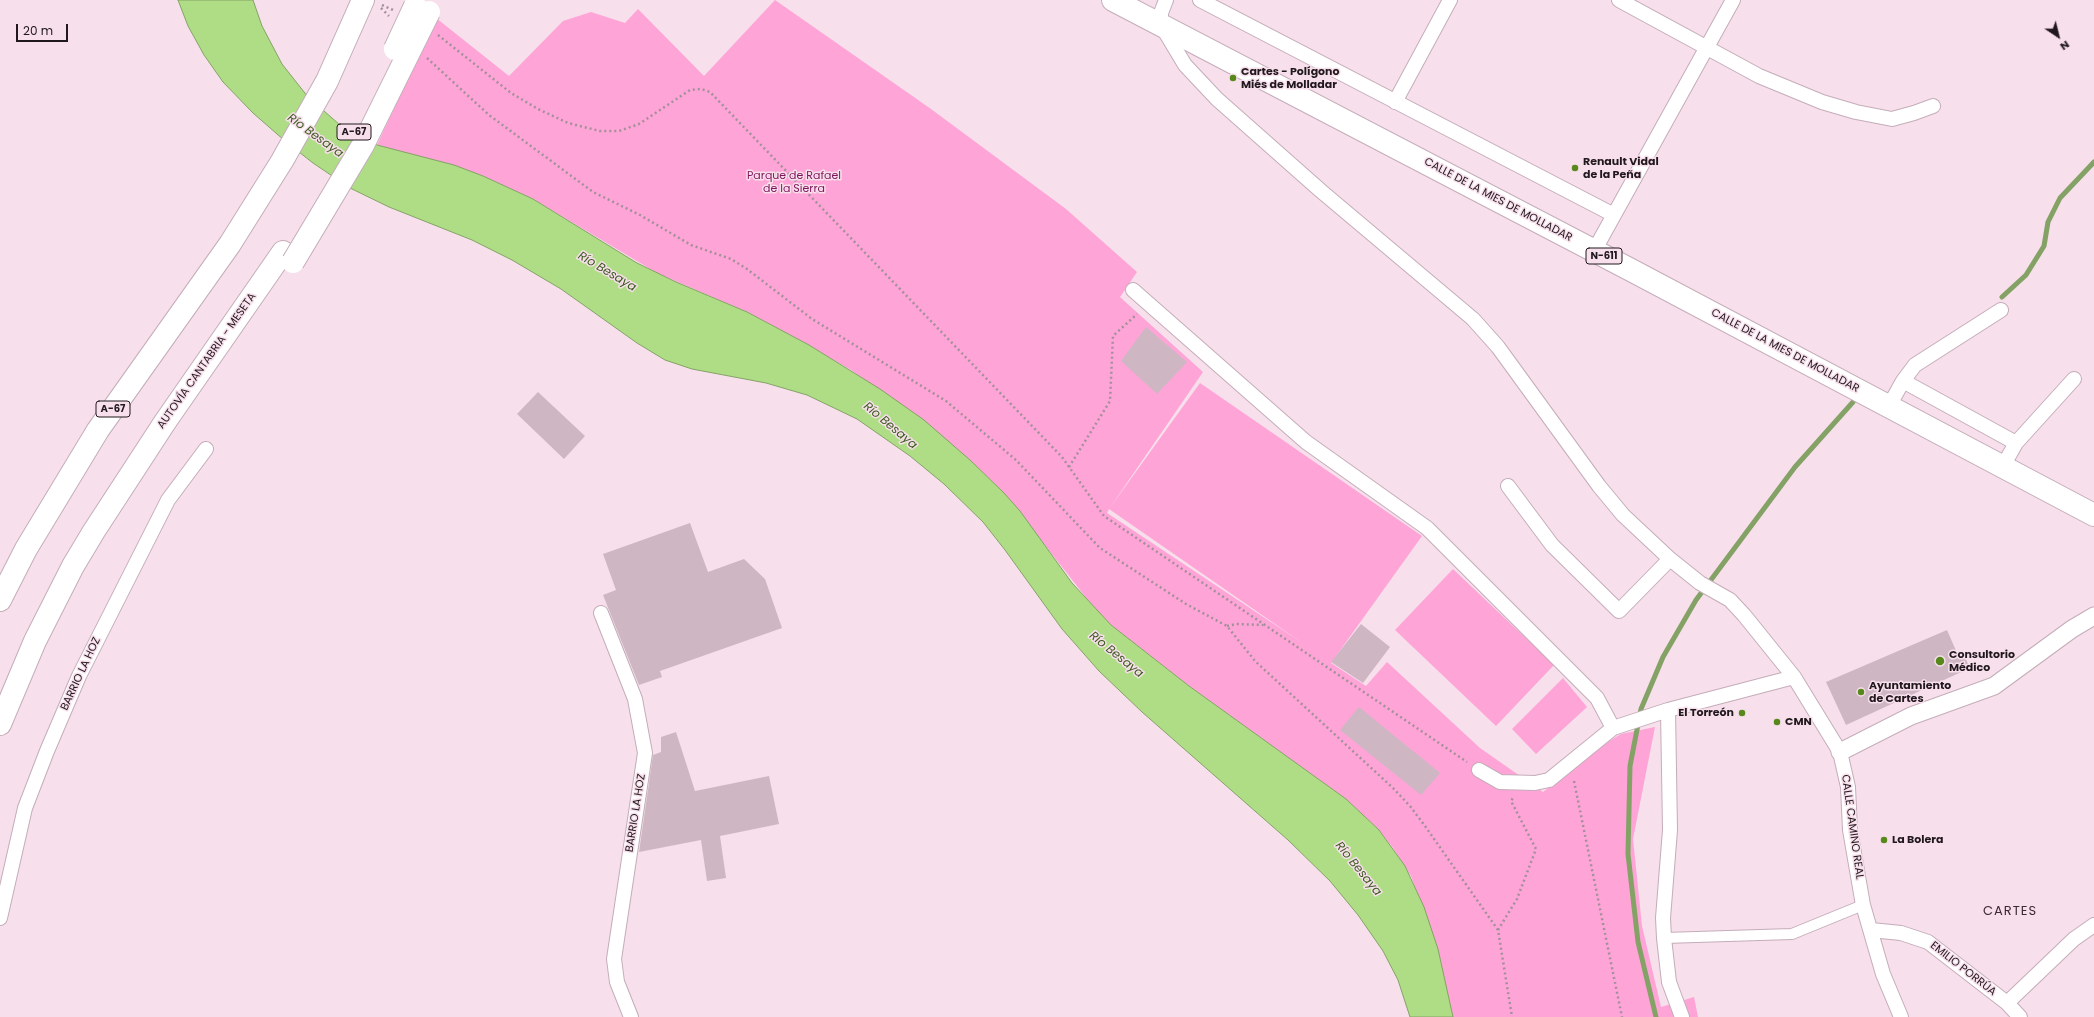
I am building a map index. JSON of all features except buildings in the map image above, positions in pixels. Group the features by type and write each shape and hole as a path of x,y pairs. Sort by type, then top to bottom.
{"highway":[{"path":"234,226 327,49 347,0"},
{"name":"A-67","path":"0,600 26,549 74,468 153,352 234,226 306,120 327,81 363,0"},
{"name":"CALLE DE LA MIES DE MOLLADAR","path":"1113,0 1594,251 2094,515"},
{"name":"AUTOVÍA CANTABRIA - MESETA","path":"0,724 18,680 73,566 116,494 288,257 353,134 422,11"}],"street":[{"path":"1161,25 1161,13 1166,0"},
{"path":"1200,0 1614,216"},
{"path":"1395,102 1450,0"},
{"path":"1619,0 1708,46 1760,76 1822,102 1856,112 1892,119 1933,106"},
{"path":"1594,251 1733,0"},
{"name":"CALLE CAMINO REAL","path":"1161,25 1185,65 1218,99 1320,191 1472,318 1498,347 1598,486 1641,534 1700,583 1730,600 1794,677 1840,752 1848,787 1850,830 1863,906 1883,974 1901,1017"},
{"path":"1132,290 1306,442 1427,528 1596,698 1617,726"},
{"path":"1889,406 1903,381 1915,365 2001,310"},
{"path":"2003,466 2016,443 2074,380"},
{"path":"1903,381 2016,443"},
{"name":"BARRIO LA HOZ","path":"0,918 25,808 46,751 78,676 168,500 206,449"},
{"path":"1508,486 1552,545 1619,611 1670,559"},
{"name":"BARRIO LA HOZ","path":"601,613 635,699 645,753 614,959 617,982 631,1017"},
{"path":"1840,752 1911,716 1994,686 2005,680 2072,629 2094,616"},
{"path":"1478,770 1500,782 1520,783 1549,780 1617,726 1648,718 1668,710 1794,677"},
{"path":"1668,710 1670,830 1663,918 1669,982 1682,1017"},
{"path":"1664,938 1792,934 1863,906"},
{"path":"2007,1003 2074,939 2094,925"},
{"name":"EMILIO PORRÚA","path":"1871,930 1901,933 1928,942 2007,1003 2020,1017"}],"path":[{"path":"390,17 376,2 422,11 512,93 538,109 568,123 600,131 619,131 639,124 690,90 701,89 710,92 1062,456 1104,516 1478,770"},
{"path":"422,53 489,115 593,192 640,215 692,245 731,259 747,269 812,319 946,401 1016,460 1100,548 1186,604 1227,626 1255,660 1410,806 1498,930 1512,1017"},
{"path":"1069,467 1110,401 1113,336 1148,303"},
{"path":"1227,626 1236,624 1264,626"},
{"path":"1570,763 1622,1017"},
{"path":"1498,930 1517,899 1536,849 1511,801 1520,783"}],"green space":[{"name":"Parque de Rafael de la Sierra","path":"775,0 931,109 1066,209 1137,272 1120,297 1203,372 1109,509 1200,383 1422,536 1331,663 1366,686 1387,662 1480,748 1543,792 1606,743 1621,734 1655,727 1633,839 1642,926 1661,1007 1694,997 1698,1017 1453,1017 1438,950 1411,876 1393,848 1379,830 1346,799 1189,686 1111,625 1095,609 1004,493 970,460 851,370 747,312 657,273 533,199 483,176 377,145 436,18 509,76 563,21 591,12 625,23 638,9 704,76","holes":["1109,509 1301,642 1107,513"]},
{"path":"1453,569 1554,665 1496,726 1395,630"},
{"path":"1563,678 1587,707 1536,754 1512,729"}],"water":[{"name":"Río Besaya","path":"178,0 253,0 262,26 282,64 308,97 340,125 377,145 454,165 483,176 533,199 637,263 676,282 747,312 809,345 880,389 924,420 970,460 1004,493 1020,511 1072,583 1111,625 1189,686 1346,799 1379,830 1405,866 1424,907 1438,949 1453,1017 1410,1017 1398,980 1383,951 1358,915 1330,881 1288,840 1142,712 1099,671 1062,629 983,522 944,484 910,456 857,419 807,395 766,383 692,369 665,360 637,343 561,289 512,260 472,240 389,207 350,188 313,163 285,141 253,113 223,82 204,55 188,26"}],"waterway":[{"path":"2002,297 2026,275 2044,246 2048,222 2060,198 2094,162"},
{"path":"1656,1017 1638,942 1628,854 1630,766 1641,709 1663,657 1696,600 1795,467 1853,402"}],"place":[{"name":"Cartes - Polígono Miés de Molladar","path":"1233,78"},
{"name":"Renault Vidal de la Peña","path":"1575,168"},
{"name":"Consultorio Médico","path":"1940,661"},
{"name":"Ayuntamiento de Cartes","path":"1861,692"},
{"name":"El Torreón","path":"1742,713"},
{"name":"CMN","path":"1777,722"},
{"name":"La Bolera","path":"1884,840"}],"district":[{"name":"CARTES","path":"2010,912"}]}
